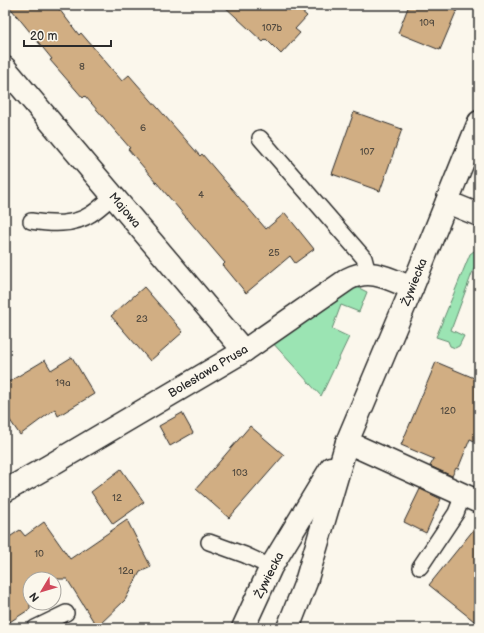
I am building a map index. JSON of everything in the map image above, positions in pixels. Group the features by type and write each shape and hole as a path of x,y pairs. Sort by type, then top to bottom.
{"street":[{"name":"Majowa","path":"5,68 244,350"},
{"name":"Żywiecka","path":"288,628 306,582 347,442 412,288 479,122"},
{"path":"447,202 479,215"},
{"path":"368,273 379,275 412,288"},
{"name":"Bolesława Prusa","path":"5,491 244,350 348,279 356,275 368,273"},
{"name":"Żywiecka","path":"242,628 271,567 347,442"},
{"path":"347,442 471,498"}],"lane":[{"path":"260,138 364,258 368,273"},
{"path":"31,221 53,224 72,222 91,215 113,196"},
{"path":"420,567 456,513 471,498"},
{"path":"209,542 246,554 271,567"},
{"path":"35,628 66,614"}],"green space":[{"path":"479,250 479,266 474,268 451,330 464,336 459,346 455,348 450,346 448,341 436,337 470,254"},
{"path":"357,287 367,292 359,312 341,305 332,329 349,337 321,396 271,341 339,293"}],"building":[{"path":"8,5 56,5 79,35 81,33 122,81 129,75 200,156 202,154 266,229 285,213 314,249 295,263 290,256 246,293 223,265 225,263 128,149 130,148 85,96 83,98 50,60 52,59"},
{"path":"223,5 294,5 307,16 295,29 300,33 281,54 266,39 263,42"},
{"path":"409,5 459,5 440,50 398,33"},
{"path":"354,112 402,129 380,191 332,174"},
{"path":"144,287 183,332 150,361 111,316"},
{"path":"72,357 94,394 58,416 55,409 20,435 5,413 5,384 45,360 51,370"},
{"path":"436,362 479,380 479,443 470,439 458,469 456,468 452,476 430,466 434,459 401,445"},
{"path":"182,413 193,433 170,446 159,426"},
{"path":"250,426 284,455 229,518 196,489"},
{"path":"121,469 144,502 113,524 91,492"},
{"path":"420,489 441,499 426,533 404,522"},
{"path":"127,520 151,567 140,572 125,600 97,627 67,579 62,579 62,571 22,571 22,611 27,611 5,625 5,540 20,530 25,536 44,522 70,559"},
{"path":"479,523 479,625 429,585"}]}
